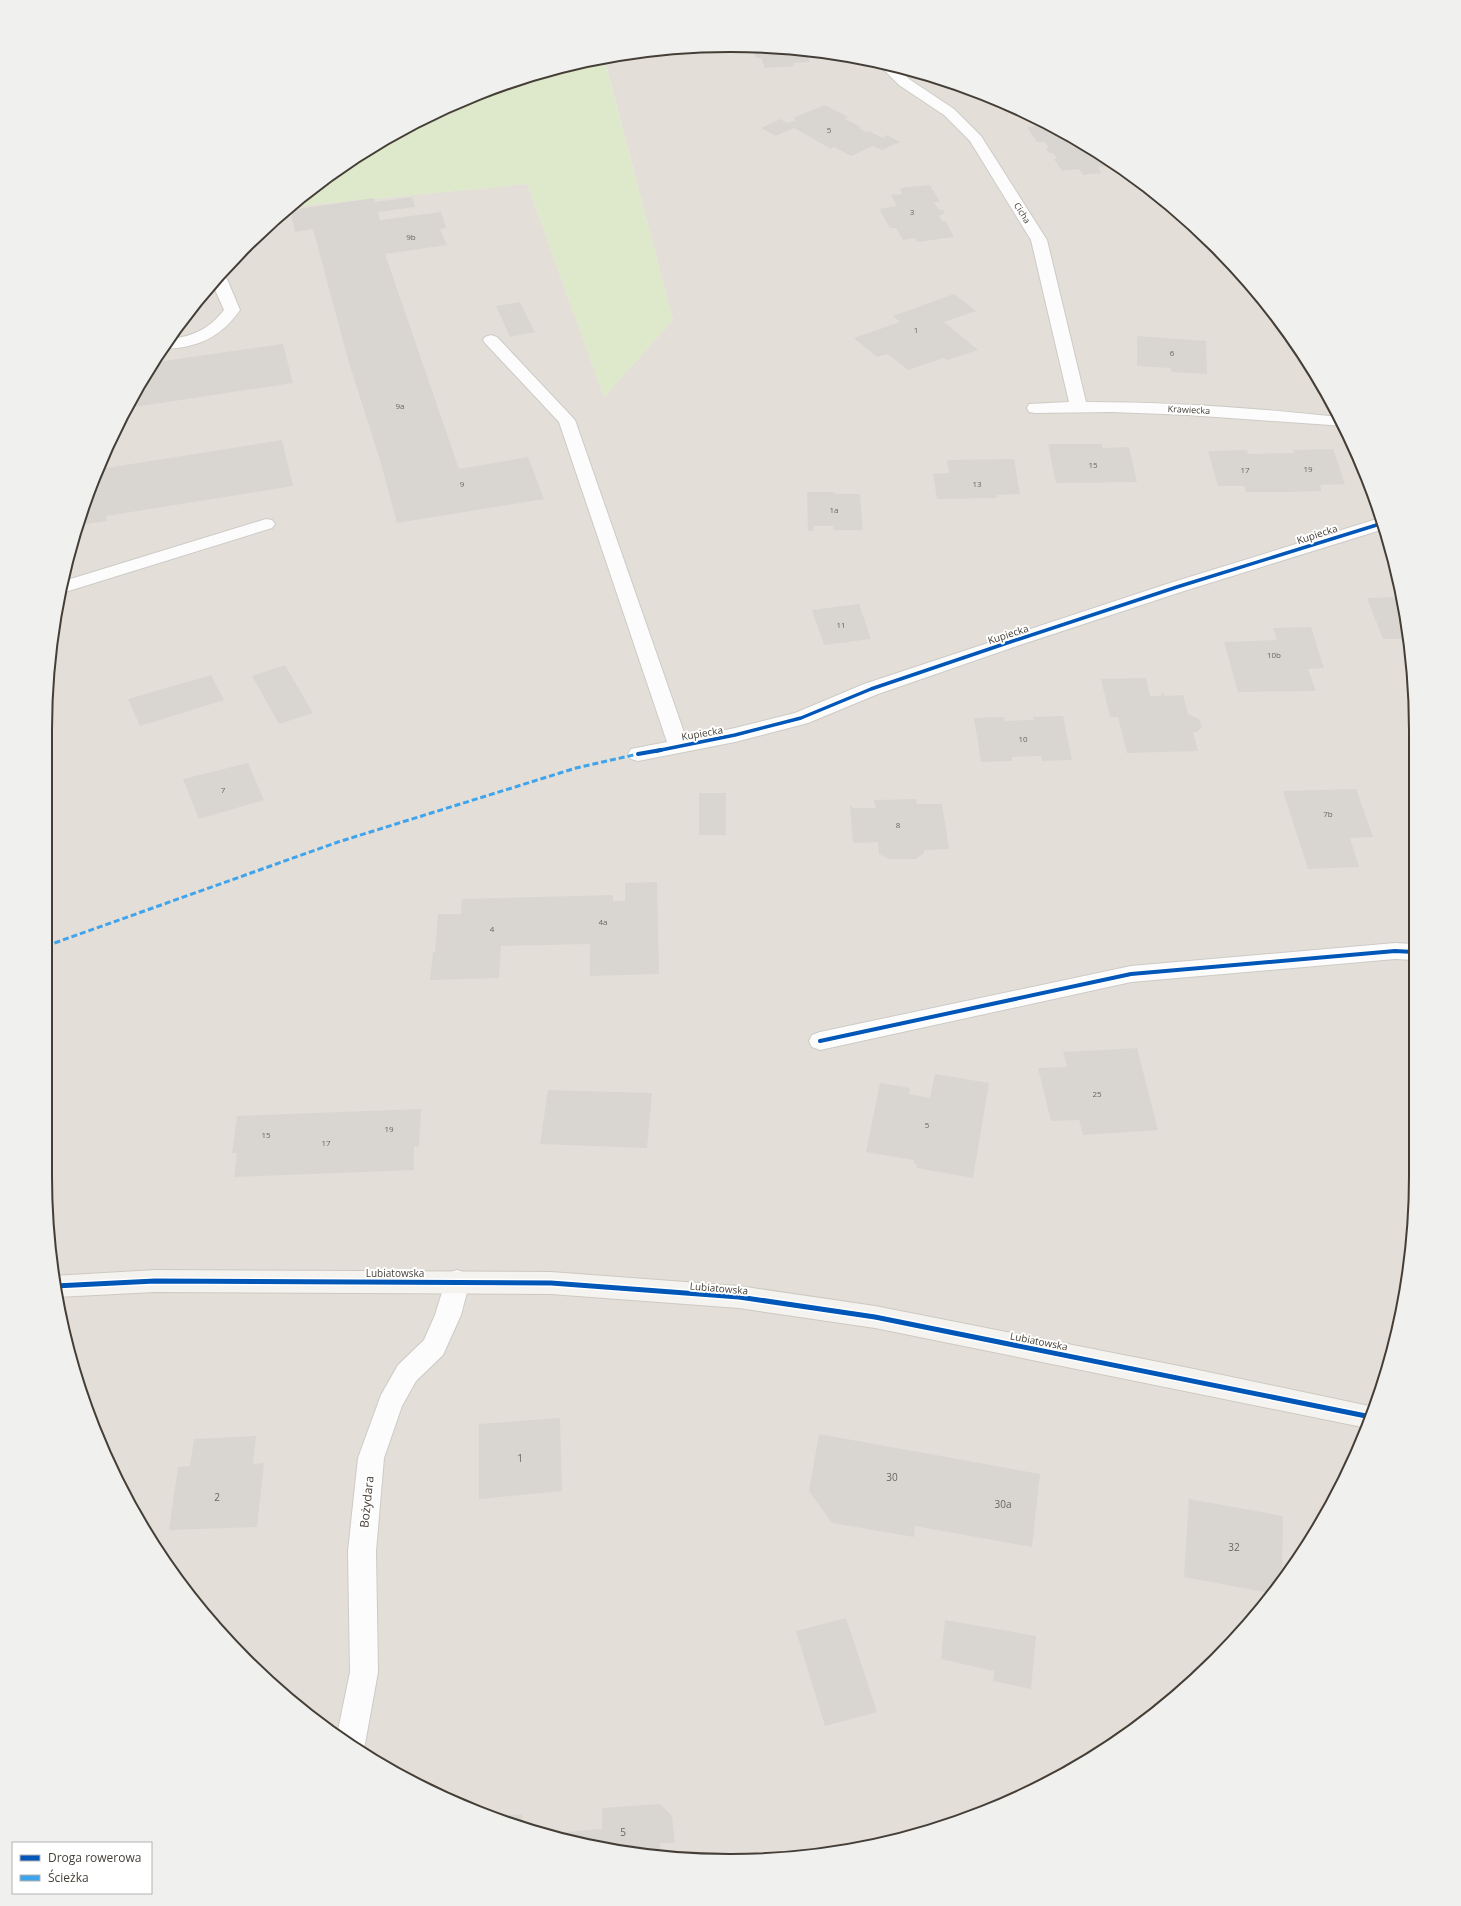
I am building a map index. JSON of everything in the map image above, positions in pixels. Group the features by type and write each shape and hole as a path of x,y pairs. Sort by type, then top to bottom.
{"street":[{"name":"Cicha","path":"894,72 904,82 949,112 976,139 1039,240 1079,407"},
{"path":"173,343 196,341 220,327 232,310 220,283"},
{"path":"490,340 567,420 678,745"},
{"name":"Krawiecka","path":"1035,408 1079,407 1197,410 1334,421"},
{"path":"68,585 266,524"},
{"name":"Kupiecka","path":"638,754 735,735 801,718 871,689 1007,643 1177,587 1377,525"},
{"path":"820,1041 1131,974 1395,951 1409,952"},
{"name":"Lubiatowska","path":"61,1286 155,1282 457,1281 552,1283 739,1297 875,1317 1189,1379 1365,1416"},
{"name":"Bożydara","path":"351,1738 364,1672 362,1551 371,1458 390,1403 407,1374 434,1347 448,1315 457,1281"}],"shaded area":[{"path":"686,53 775,53 819,58 863,65 906,75 949,88 1031,122 1070,143 1107,166 1144,192 1178,220 1241,283 1269,317 1295,354 1318,391 1339,430 1373,512 1386,555 1396,598 1408,686 1408,1220 1396,1308 1386,1351 1373,1394 1339,1476 1318,1515 1295,1552 1269,1589 1241,1623 1178,1686 1144,1714 1107,1740 1070,1763 1031,1784 949,1818 906,1831 863,1841 775,1853 686,1853 642,1848 598,1841 555,1831 512,1818 430,1784 391,1763 354,1740 317,1714 283,1686 220,1623 192,1589 166,1552 143,1515 122,1476 88,1394 75,1351 65,1308 53,1220 52,730 53,686 58,642 65,598 75,555 88,512 122,430 143,391 166,354 192,317 220,283 283,220 300,206 527,184 604,397 673,320 606,64"}],"green space":[{"path":"605,64 673,320 604,397 527,184 300,206 354,166 391,143 430,122 512,88 555,75"}],"building":[{"path":"754,53 775,53 808,57 810,62 793,63 794,66 765,68 761,58 756,58"},
{"path":"825,105 848,117 845,119 861,127 859,128 866,132 869,131 883,138 887,135 900,142 882,150 873,146 851,156 834,147 831,149 794,128 776,136 761,128 780,119 788,123 796,120 793,118"},
{"path":"1038,126 1070,143 1107,166 1098,167 1101,173 1083,175 1079,169 1062,171 1054,159 1057,159 1054,154 1048,152 1046,149 1049,147 1045,142 1037,142 1027,127"},
{"path":"930,185 940,202 934,202 938,209 943,210 945,213 939,216 942,221 945,221 954,237 917,242 915,238 903,240 896,228 890,228 879,209 897,206 891,195 902,194 900,188"},
{"path":"412,197 415,207 378,212 380,220 441,212 446,228 440,229 447,245 385,254 459,469 528,457 544,499 397,523 380,460 349,363 313,229 295,232 291,214 296,209 374,198 375,202"},
{"path":"954,294 976,311 944,322 978,350 947,360 943,358 908,370 888,354 877,357 854,338 900,322 893,316"},
{"path":"520,302 535,332 510,337 496,306"},
{"path":"1137,336 1206,341 1207,374 1171,372 1171,368 1137,366"},
{"path":"283,344 293,383 134,407 162,361"},
{"path":"282,440 293,486 106,516 107,521 84,524 105,468"},
{"path":"1048,444 1102,444 1103,448 1129,447 1137,482 1056,483"},
{"path":"1333,449 1345,484 1320,485 1322,491 1284,492 1246,492 1244,486 1218,486 1208,451 1247,450 1248,454 1294,453 1293,450"},
{"path":"1014,459 1020,494 996,495 997,498 937,499 933,474 949,473 947,460"},
{"path":"807,492 860,494 863,530 833,530 833,526 814,526 813,531 808,531"},
{"path":"1396,597 1403,639 1383,639 1367,598"},
{"path":"859,604 871,639 824,645 812,610"},
{"path":"1311,627 1324,668 1308,669 1316,691 1238,692 1224,642 1277,640 1273,628"},
{"path":"285,665 313,713 279,724 252,676"},
{"path":"211,675 224,700 140,726 128,699"},
{"path":"1146,678 1150,696 1161,696 1161,693 1164,693 1164,696 1183,695 1188,714 1199,719 1202,727 1197,732 1193,732 1198,751 1127,753 1118,717 1110,717 1101,679"},
{"path":"1063,716 1072,760 1042,761 1041,756 1012,757 1012,761 981,762 974,718 1004,717 1005,721 1034,720 1033,717"},
{"path":"248,763 264,800 199,819 183,779"},
{"path":"1356,789 1373,837 1350,838 1359,867 1308,869 1283,791"},
{"path":"699,793 726,793 726,835 699,835"},
{"path":"916,799 917,804 942,804 949,849 924,850 924,853 916,859 889,859 879,854 878,842 853,843 850,806 852,806 852,808 876,808 874,800"},
{"path":"657,882 659,974 590,976 590,944 501,946 499,978 430,980 433,952 435,952 438,914 461,914 462,899 613,895 613,901 625,901 625,883"},
{"path":"1137,1048 1158,1130 1083,1135 1079,1120 1051,1121 1038,1068 1067,1067 1063,1052"},
{"path":"935,1074 989,1083 973,1178 917,1168 917,1165 914,1164 914,1160 866,1152 880,1083 910,1088 909,1094 930,1098"},
{"path":"548,1090 652,1093 647,1148 540,1144"},
{"path":"421,1109 419,1147 414,1146 414,1170 234,1177 237,1153 232,1153 237,1116"},
{"path":"560,1418 562,1491 479,1499 479,1424"},
{"path":"819,1434 1040,1474 1032,1547 915,1526 914,1537 832,1523 809,1491"},
{"path":"256,1436 253,1464 264,1463 257,1527 169,1530 178,1467 190,1466 194,1439"},
{"path":"1189,1499 1283,1516 1282,1570 1266,1592 1184,1577"},
{"path":"846,1618 877,1712 825,1726 796,1631"},
{"path":"945,1620 1036,1636 1031,1689 993,1681 994,1671 941,1659"},
{"path":"660,1804 672,1816 675,1843 660,1843 661,1850 598,1841 561,1832 602,1829 602,1808"},
{"path":"522,1814 523,1821 512,1818 506,1816"}],"marked path":[{"path":"52,944 338,842 576,768 638,754"}],"cycle path":[{"path":"638,754 735,735 801,718 871,689 1007,643 1177,587 1377,525"},
{"path":"820,1041 1131,974 1395,951 1409,952"},
{"path":"61,1286 155,1281 551,1283 739,1297 875,1317 1189,1379 1365,1416"}]}
